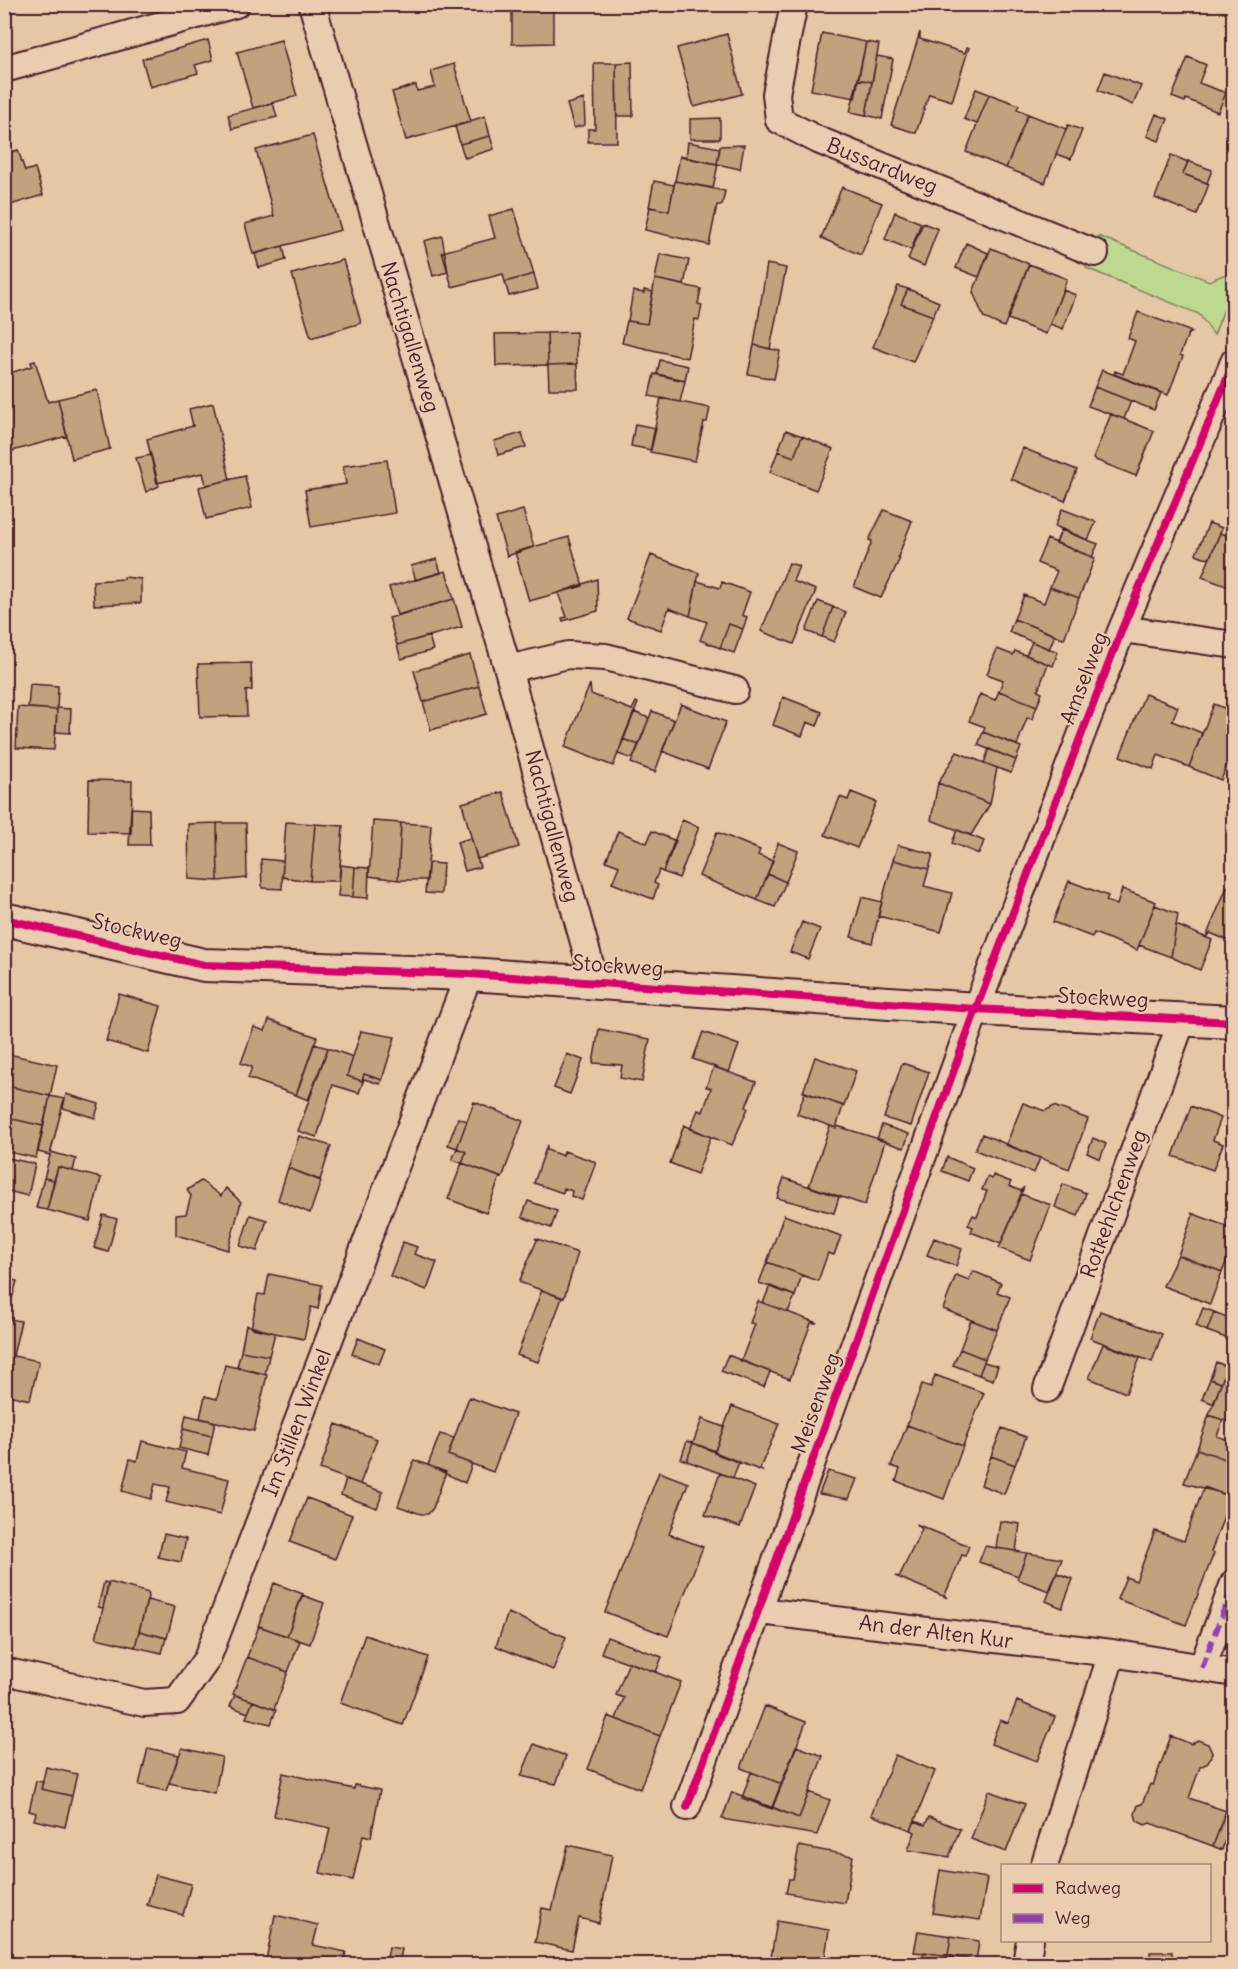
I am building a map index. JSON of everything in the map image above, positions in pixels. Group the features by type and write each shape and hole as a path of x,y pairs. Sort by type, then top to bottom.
{"street":[{"path":"4,69 180,12 236,4"},
{"name":"Nachtigallenweg","path":"312,4 508,669 595,982"},
{"name":"Bussardweg","path":"794,4 776,94 779,120 818,140 1095,253"},
{"name":"Amselweg","path":"976,1010 1122,629 1233,362"},
{"name":"Amselweg","path":"1122,629 1233,645"},
{"path":"508,669 568,655 606,657 735,690"},
{"name":"Stockweg","path":"4,919 204,965 469,974 976,1010 1233,1022"},
{"name":"Im Stillen Winkel","path":"4,1671 144,1703 177,1701 207,1659 469,974"},
{"name":"Meisenweg","path":"687,1807 760,1611 976,1010"},
{"name":"Rotkehlchenweg","path":"1047,1389 1182,1020"},
{"path":"1202,1668 1233,1583"},
{"name":"An der Alten Kur","path":"760,1611 1112,1653 1233,1673"},
{"path":"1045,1864 1112,1653"},
{"path":"1026,1965 1030,1942"}],"green space":[{"path":"1098,236 1209,281 1233,271 1233,286 1214,335 1199,314 1086,268"}],"building":[{"path":"512,4 553,4 553,43 512,44"},
{"path":"920,32 920,39 965,53 967,47 969,48 952,101 929,94 916,133 891,125"},
{"path":"822,33 866,42 855,98 811,90"},
{"path":"727,34 742,94 694,107 677,48"},
{"path":"208,40 213,60 195,65 198,73 150,87 142,59"},
{"path":"281,40 297,96 253,108 237,52"},
{"path":"866,42 879,44 872,82 858,79"},
{"path":"877,56 893,59 882,119 866,115"},
{"path":"1188,57 1206,65 1199,83 1226,93 1218,112 1186,99 1185,102 1172,97"},
{"path":"632,62 633,116 617,116 616,63"},
{"path":"594,63 616,63 617,142 588,142 588,129 595,129"},
{"path":"454,64 471,122 406,140 392,92 416,85 417,91 435,87 431,71"},
{"path":"1105,72 1141,86 1133,105 1098,90"},
{"path":"858,79 872,82 866,115 850,112"},
{"path":"976,89 989,94 977,124 964,119"},
{"path":"989,94 1019,105 1017,109 1028,114 1006,168 966,152"},
{"path":"584,99 585,125 574,128 567,104"},
{"path":"273,103 277,117 232,129 228,115"},
{"path":"1028,114 1066,129 1045,183 1006,168"},
{"path":"1156,114 1168,119 1159,141 1147,136"},
{"path":"485,116 490,136 460,144 455,126"},
{"path":"720,118 720,139 690,139 690,119"},
{"path":"1068,125 1082,130 1071,159 1056,154"},
{"path":"313,135 341,230 253,254 245,224 274,216 256,150"},
{"path":"490,136 494,149 465,158 460,144"},
{"path":"688,142 720,148 717,164 686,158"},
{"path":"744,145 740,169 717,164 720,146"},
{"path":"18,150 25,171 35,168 43,195 4,207 4,154"},
{"path":"1171,155 1188,162 1183,174 1209,184 1197,215 1155,198"},
{"path":"680,156 718,164 713,188 675,181"},
{"path":"1188,161 1212,170 1207,183 1183,174"},
{"path":"654,181 674,185 669,211 649,207"},
{"path":"675,181 725,191 722,205 717,205 709,245 645,230 650,207 669,211"},
{"path":"842,187 882,203 861,255 821,238"},
{"path":"514,209 534,274 505,282 503,274 452,287 442,252 495,238 489,216"},
{"path":"895,212 921,223 911,250 885,239"},
{"path":"923,223 938,229 924,266 908,259"},
{"path":"442,236 448,272 433,276 424,241"},
{"path":"966,243 988,253 979,277 956,268"},
{"path":"283,246 286,260 259,268 255,254"},
{"path":"991,248 1029,264 1004,327 984,318 973,292"},
{"path":"660,254 689,260 684,285 655,279"},
{"path":"343,260 361,323 311,338 292,274"},
{"path":"767,264 786,268 770,349 754,345"},
{"path":"1029,264 1067,279 1046,334 1008,319"},
{"path":"534,274 538,289 509,296 505,282"},
{"path":"655,279 701,289 698,304 702,305 699,320 695,319 687,358 622,343 627,321 647,324"},
{"path":"898,286 908,289 901,304 933,316 913,362 873,347"},
{"path":"908,289 939,302 933,316 901,304"},
{"path":"644,290 653,292 647,324 628,321 633,291 644,293"},
{"path":"1063,290 1076,295 1063,329 1050,324"},
{"path":"1138,312 1192,332 1188,334 1180,355 1183,356 1168,395 1114,374 1115,371 1123,374 1135,341 1128,338"},
{"path":"576,332 577,364 548,365 547,333"},
{"path":"547,333 548,365 496,366 495,334"},
{"path":"754,345 780,351 774,379 748,374"},
{"path":"660,360 688,366 685,380 657,374"},
{"path":"35,361 48,402 58,399 67,436 12,451 4,427 4,375 32,366 31,362"},
{"path":"577,364 578,389 549,389 548,365"},
{"path":"1102,370 1161,393 1154,410 1095,387"},
{"path":"654,374 685,381 680,402 649,396"},
{"path":"1095,387 1131,401 1124,419 1088,406"},
{"path":"97,390 110,449 72,459 58,399"},
{"path":"661,398 710,408 707,422 704,422 695,461 650,452"},
{"path":"213,403 230,480 206,485 203,473 157,483 147,439 193,426 189,409"},
{"path":"1111,414 1154,431 1136,476 1093,459"},
{"path":"635,424 656,428 651,450 631,446"},
{"path":"786,430 802,436 794,457 778,451"},
{"path":"522,433 526,447 498,455 494,441"},
{"path":"802,436 833,449 816,490 770,472 778,451 794,457"},
{"path":"1023,448 1077,470 1065,501 1011,479"},
{"path":"151,455 159,486 146,492 136,458"},
{"path":"387,460 395,513 311,527 305,490 346,484 343,466"},
{"path":"245,476 252,508 206,519 199,487"},
{"path":"1062,509 1096,522 1088,540 1055,526"},
{"path":"523,510 534,547 507,556 496,518"},
{"path":"884,510 912,521 898,557 900,558 881,598 854,587 872,541 869,540"},
{"path":"1209,523 1222,528 1209,559 1196,554"},
{"path":"1061,530 1098,544 1092,557 1056,543"},
{"path":"1220,533 1234,538 1234,589 1202,577"},
{"path":"569,537 583,586 529,601 515,552"},
{"path":"1047,539 1095,558 1079,598 1050,587 1057,571 1037,563"},
{"path":"651,555 699,573 690,616 669,608 661,630 627,618"},
{"path":"437,559 441,573 416,580 411,566"},
{"path":"789,563 799,566 793,581 816,590 794,644 761,631"},
{"path":"446,571 454,599 397,615 389,587"},
{"path":"124,577 141,579 141,603 94,605 93,581 124,579"},
{"path":"597,579 598,611 563,621 562,618 567,617 558,593"},
{"path":"697,581 720,588 722,582 750,592 742,615 747,617 743,629 729,624 720,648 700,640 707,622 690,616"},
{"path":"1050,587 1079,598 1064,639 1014,619 1024,595 1044,603"},
{"path":"454,599 462,627 397,645 389,618"},
{"path":"818,601 833,607 822,637 806,631"},
{"path":"833,607 846,612 834,642 822,637"},
{"path":"1014,619 1055,635 1049,649 1009,632"},
{"path":"729,624 743,629 734,653 720,648"},
{"path":"429,636 433,650 401,659 397,645"},
{"path":"1032,642 1058,652 1053,666 1026,655"},
{"path":"997,649 1013,655 1015,651 1048,664 1038,691 1042,693 1037,706 999,691 1003,680 987,674"},
{"path":"470,655 479,686 423,702 414,671"},
{"path":"251,663 252,690 246,691 247,716 200,717 198,664"},
{"path":"30,684 58,686 57,710 28,708"},
{"path":"590,684 591,694 632,710 636,702 638,703 613,766 565,747"},
{"path":"479,686 487,714 431,730 423,702"},
{"path":"999,691 1037,706 1032,719 1027,718 1017,745 983,732 985,727 969,721 980,694 995,700"},
{"path":"1145,694 1178,707 1172,721 1202,733 1189,767 1158,755 1153,769 1120,756"},
{"path":"783,697 822,712 817,726 807,722 802,736 773,725"},
{"path":"681,704 726,722 708,769 662,751"},
{"path":"1214,704 1234,712 1234,768 1227,765 1221,780 1189,767"},
{"path":"18,707 57,710 54,750 16,748"},
{"path":"57,708 71,709 70,733 56,732"},
{"path":"652,711 674,720 655,772 631,763"},
{"path":"634,712 649,718 639,745 623,739"},
{"path":"983,732 1021,747 1016,760 978,745"},
{"path":"623,739 639,745 633,759 618,754"},
{"path":"989,749 1016,760 1011,773 984,763"},
{"path":"957,752 997,768 990,804 938,783"},
{"path":"89,780 132,781 131,833 88,832"},
{"path":"938,783 990,804 971,835 931,820"},
{"path":"503,792 519,847 477,859 462,803"},
{"path":"851,792 876,802 857,848 825,835 840,797 848,800"},
{"path":"131,808 149,809 150,845 129,845"},
{"path":"682,820 699,827 679,878 663,872"},
{"path":"373,821 401,823 398,880 369,876"},
{"path":"286,822 315,824 310,881 282,877"},
{"path":"217,823 246,823 247,878 218,881"},
{"path":"217,823 218,881 189,879 188,824"},
{"path":"401,823 431,825 427,880 398,880"},
{"path":"315,824 343,826 339,881 310,881"},
{"path":"957,830 984,841 979,854 952,843"},
{"path":"618,831 647,843 652,831 676,841 663,872 659,870 654,883 658,885 653,899 612,883 619,866 606,861"},
{"path":"717,832 760,850 758,855 773,861 757,900 699,876"},
{"path":"471,838 480,867 465,871 457,842"},
{"path":"778,843 798,851 786,882 768,874"},
{"path":"898,845 933,854 929,869 893,860"},
{"path":"261,859 283,861 282,889 262,888"},
{"path":"893,860 929,869 924,886 952,893 941,932 878,916"},
{"path":"428,863 443,864 441,894 425,893"},
{"path":"341,865 355,867 353,897 338,896"},
{"path":"355,867 369,868 368,898 353,897"},
{"path":"768,874 786,882 775,907 757,900"},
{"path":"1069,881 1108,896 1106,901 1117,905 1122,889 1156,902 1137,950 1094,933 1092,937 1053,922"},
{"path":"1227,887 1234,890 1234,943 1210,933 1206,937"},
{"path":"862,897 882,902 872,943 851,937"},
{"path":"1155,905 1178,914 1171,957 1139,945"},
{"path":"802,922 820,929 808,959 790,952"},
{"path":"1176,925 1212,940 1200,970 1171,957"},
{"path":"119,994 161,1006 148,1053 106,1041"},
{"path":"269,1020 317,1037 296,1095 248,1078 252,1067 241,1063 254,1027 265,1031"},
{"path":"599,1029 650,1039 642,1082 620,1078 622,1065 593,1063"},
{"path":"361,1031 395,1037 382,1080 364,1074 362,1081 347,1076"},
{"path":"703,1032 739,1045 729,1072 693,1059"},
{"path":"314,1044 328,1048 308,1100 296,1095"},
{"path":"328,1048 353,1057 347,1076 362,1081 364,1074 382,1080 380,1084 364,1079 359,1093 333,1085 317,1137 298,1131"},
{"path":"4,1053 57,1065 50,1096 4,1085"},
{"path":"567,1054 583,1060 570,1094 554,1088"},
{"path":"815,1057 856,1071 844,1106 803,1092"},
{"path":"902,1063 929,1072 911,1126 884,1118"},
{"path":"714,1067 756,1082 732,1145 690,1129 698,1110 703,1112 711,1088 706,1087"},
{"path":"4,1085 50,1096 43,1126 4,1117"},
{"path":"805,1092 843,1106 836,1128 797,1114"},
{"path":"66,1094 99,1104 95,1118 63,1108"},
{"path":"50,1096 64,1099 50,1155 38,1152"},
{"path":"474,1102 523,1121 502,1178 462,1163 466,1152 457,1148"},
{"path":"1023,1103 1045,1111 1054,1106 1088,1119 1069,1169 1006,1145"},
{"path":"1191,1106 1221,1118 1213,1140 1223,1144 1213,1170 1173,1156"},
{"path":"4,1117 43,1126 36,1158 4,1151"},
{"path":"458,1118 467,1121 457,1148 448,1145"},
{"path":"684,1125 711,1137 697,1174 670,1163"},
{"path":"882,1125 909,1134 904,1148 877,1139"},
{"path":"830,1126 836,1128 837,1126 885,1141 865,1205 809,1186"},
{"path":"982,1134 1040,1158 1034,1173 975,1150"},
{"path":"299,1136 331,1146 320,1180 288,1168"},
{"path":"1093,1138 1106,1144 1100,1159 1087,1153"},
{"path":"547,1145 547,1150 563,1156 564,1151 596,1162 582,1200 571,1196 572,1191 564,1188 563,1193 534,1183"},
{"path":"457,1148 466,1152 462,1163 452,1160"},
{"path":"51,1152 76,1159 73,1171 58,1167 54,1180 44,1178"},
{"path":"4,1157 35,1164 28,1196 4,1190"},
{"path":"947,1157 973,1168 968,1181 942,1171"},
{"path":"462,1163 500,1177 486,1213 448,1199"},
{"path":"58,1167 101,1178 90,1221 47,1210"},
{"path":"288,1168 321,1181 310,1213 278,1200"},
{"path":"993,1175 1011,1182 1009,1186 1021,1191 1024,1187 1001,1244 971,1232 973,1227 968,1225 973,1215 977,1217 987,1191 982,1190 987,1177 992,1179"},
{"path":"44,1178 54,1180 47,1210 36,1208"},
{"path":"784,1178 839,1197 834,1213 777,1198"},
{"path":"201,1181 221,1196 226,1188 241,1202 228,1250 176,1235 176,1215 186,1214 191,1196 187,1190"},
{"path":"1063,1184 1086,1193 1078,1216 1055,1207"},
{"path":"1021,1194 1051,1205 1030,1260 999,1248"},
{"path":"528,1201 557,1211 551,1228 522,1217"},
{"path":"1191,1213 1234,1229 1234,1244 1222,1272 1178,1255 1193,1215"},
{"path":"103,1215 117,1219 108,1252 94,1248"},
{"path":"250,1215 267,1220 257,1251 240,1246"},
{"path":"784,1215 841,1236 834,1255 828,1253 818,1281 767,1262"},
{"path":"535,1238 578,1253 564,1298 519,1282 537,1240"},
{"path":"934,1238 962,1249 956,1266 927,1255"},
{"path":"403,1242 417,1247 414,1254 437,1262 427,1290 390,1276"},
{"path":"1178,1255 1222,1272 1210,1304 1163,1286"},
{"path":"767,1262 802,1275 795,1296 759,1283"},
{"path":"973,1271 1001,1283 997,1292 1010,1297 997,1330 943,1309 956,1275 969,1280"},
{"path":"269,1274 322,1285 318,1309 311,1307 304,1339 251,1328 258,1294 265,1295"},
{"path":"4,1278 17,1281 11,1302 4,1301"},
{"path":"770,1286 795,1296 788,1312 763,1303"},
{"path":"542,1290 562,1298 538,1362 517,1355"},
{"path":"758,1301 817,1323 811,1323 790,1379 741,1361 755,1324 750,1323"},
{"path":"1203,1308 1214,1312 1207,1331 1196,1326"},
{"path":"1100,1311 1162,1334 1152,1362 1090,1338"},
{"path":"1214,1312 1234,1320 1234,1341 1207,1331"},
{"path":"4,1318 21,1321 13,1356 39,1361 30,1400 4,1394"},
{"path":"971,1320 997,1330 985,1359 960,1349"},
{"path":"246,1325 275,1333 269,1356 241,1351"},
{"path":"358,1338 385,1349 379,1364 352,1354"},
{"path":"1103,1344 1140,1358 1126,1393 1089,1378"},
{"path":"960,1349 985,1359 979,1375 953,1365"},
{"path":"241,1351 269,1356 265,1374 237,1367"},
{"path":"1234,1351 1234,1373 1226,1370"},
{"path":"728,1355 770,1372 764,1387 721,1371"},
{"path":"984,1362 998,1366 993,1380 979,1375"},
{"path":"1216,1362 1228,1367 1221,1383 1210,1379"},
{"path":"225,1365 267,1375 254,1431 200,1418 205,1396 217,1399"},
{"path":"1226,1370 1234,1373 1234,1424 1209,1415"},
{"path":"935,1375 984,1393 963,1446 907,1425 922,1384 931,1387"},
{"path":"1210,1379 1221,1383 1214,1404 1202,1399"},
{"path":"469,1397 515,1414 493,1472 448,1455"},
{"path":"732,1406 779,1424 760,1468 762,1471 714,1453"},
{"path":"186,1415 215,1422 212,1436 183,1429"},
{"path":"1209,1415 1223,1420 1217,1436 1234,1442 1231,1461 1197,1449"},
{"path":"702,1419 724,1427 715,1451 693,1443"},
{"path":"336,1424 377,1439 360,1484 320,1469"},
{"path":"907,1425 963,1446 944,1499 896,1481 900,1469 891,1466"},
{"path":"1002,1428 1026,1437 1015,1465 991,1456"},
{"path":"183,1429 212,1436 208,1455 179,1448"},
{"path":"440,1434 454,1438 448,1455 472,1464 465,1483 428,1465"},
{"path":"142,1441 186,1452 182,1468 229,1479 220,1515 166,1502 170,1487 155,1484 151,1499 122,1491 130,1459 137,1461"},
{"path":"687,1441 693,1443 687,1461 681,1459"},
{"path":"693,1443 739,1462 733,1478 687,1461"},
{"path":"1197,1449 1234,1462 1234,1471 1225,1494 1184,1483"},
{"path":"991,1456 1015,1465 1004,1494 981,1485"},
{"path":"414,1460 446,1472 433,1508 428,1514 421,1514 398,1506"},
{"path":"828,1471 857,1479 849,1499 819,1494"},
{"path":"659,1472 688,1483 669,1534 703,1547 668,1636 605,1612"},
{"path":"720,1473 755,1487 740,1527 705,1515"},
{"path":"346,1479 383,1492 377,1508 341,1495"},
{"path":"1204,1487 1231,1497 1211,1552 1214,1553 1186,1625 1117,1599 1126,1577 1136,1581 1155,1531 1184,1541"},
{"path":"307,1498 352,1515 335,1559 290,1542"},
{"path":"1000,1521 1020,1524 1016,1551 996,1548"},
{"path":"916,1524 969,1546 965,1556 962,1555 945,1595 948,1598 895,1576 899,1577 922,1529"},
{"path":"164,1534 186,1539 181,1562 158,1557"},
{"path":"985,1546 1027,1553 1018,1576 979,1562"},
{"path":"1027,1553 1062,1559 1049,1591 1017,1579"},
{"path":"1057,1573 1073,1579 1062,1608 1046,1601"},
{"path":"104,1582 108,1583 103,1608 98,1607"},
{"path":"109,1582 149,1593 135,1647 96,1638"},
{"path":"274,1583 303,1594 287,1636 258,1626"},
{"path":"4,1591 11,1593 5,1619 4,1619"},
{"path":"302,1595 324,1603 310,1644 287,1636"},
{"path":"147,1600 175,1607 167,1638 139,1631"},
{"path":"508,1613 566,1637 553,1670 496,1646"},
{"path":"259,1626 300,1641 288,1672 247,1657"},
{"path":"139,1631 166,1638 162,1653 135,1647"},
{"path":"365,1635 428,1657 403,1725 340,1703"},
{"path":"607,1637 662,1657 656,1672 601,1653"},
{"path":"247,1657 288,1672 274,1709 233,1694"},
{"path":"629,1662 681,1682 660,1736 616,1719 624,1698 616,1695"},
{"path":"235,1695 253,1701 248,1713 230,1706"},
{"path":"253,1701 276,1710 271,1724 246,1718"},
{"path":"1017,1701 1055,1717 1037,1761 991,1744 1000,1720 1008,1723"},
{"path":"765,1706 806,1722 782,1784 741,1768"},
{"path":"608,1716 660,1736 640,1789 588,1769"},
{"path":"1171,1736 1191,1744 1198,1740 1208,1744 1212,1753 1208,1763 1200,1767 1189,1798 1226,1811 1213,1846 1150,1823 1145,1825 1137,1821 1135,1814 1138,1805 1142,1804 1150,1784 1153,1785"},
{"path":"534,1744 566,1756 556,1784 521,1776"},
{"path":"796,1746 823,1756 799,1818 772,1807"},
{"path":"148,1748 179,1755 166,1791 139,1785"},
{"path":"182,1748 222,1757 215,1793 169,1783"},
{"path":"895,1755 935,1771 911,1830 871,1815"},
{"path":"46,1767 77,1774 72,1796 41,1789"},
{"path":"751,1772 782,1784 772,1809 742,1798"},
{"path":"283,1773 354,1789 355,1785 380,1790 371,1837 363,1835 353,1880 320,1873 330,1828 274,1816"},
{"path":"36,1781 43,1782 41,1789 72,1796 65,1827 34,1820 36,1813 29,1811"},
{"path":"989,1791 1025,1804 1006,1852 971,1839"},
{"path":"732,1792 799,1818 809,1792 830,1800 817,1835 722,1819"},
{"path":"1226,1811 1234,1814 1234,1840 1232,1843 1225,1840 1222,1850 1213,1846"},
{"path":"929,1817 960,1829 949,1857 908,1850 915,1832 911,1830 915,1821 925,1825"},
{"path":"568,1845 612,1855 599,1923 579,1918 572,1950 535,1942 542,1908 552,1910"},
{"path":"799,1846 853,1856 845,1903 786,1893 789,1879 793,1879"},
{"path":"940,1870 987,1878 980,1920 933,1913"},
{"path":"156,1875 191,1884 183,1915 147,1905"},
{"path":"275,1915 318,1925 313,1945 346,1952 343,1964 268,1964 269,1961 266,1960"},
{"path":"777,1921 829,1930 824,1964 770,1964"},
{"path":"918,1931 951,1936 948,1955 914,1952"},
{"path":"951,1936 979,1941 976,1962 948,1955"},
{"path":"389,1947 402,1949 399,1964 386,1964"},
{"path":"924,1952 973,1960 972,1964 922,1964"},
{"path":"1150,1952 1172,1952 1172,1964 1150,1964"}],"marked path":[{"path":"1202,1668 1234,1583"}],"cycle path":[{"path":"687,1807 976,1009 1122,629 1234,362"},
{"path":"4,919 204,965 469,974 976,1009 1234,1022"}]}
